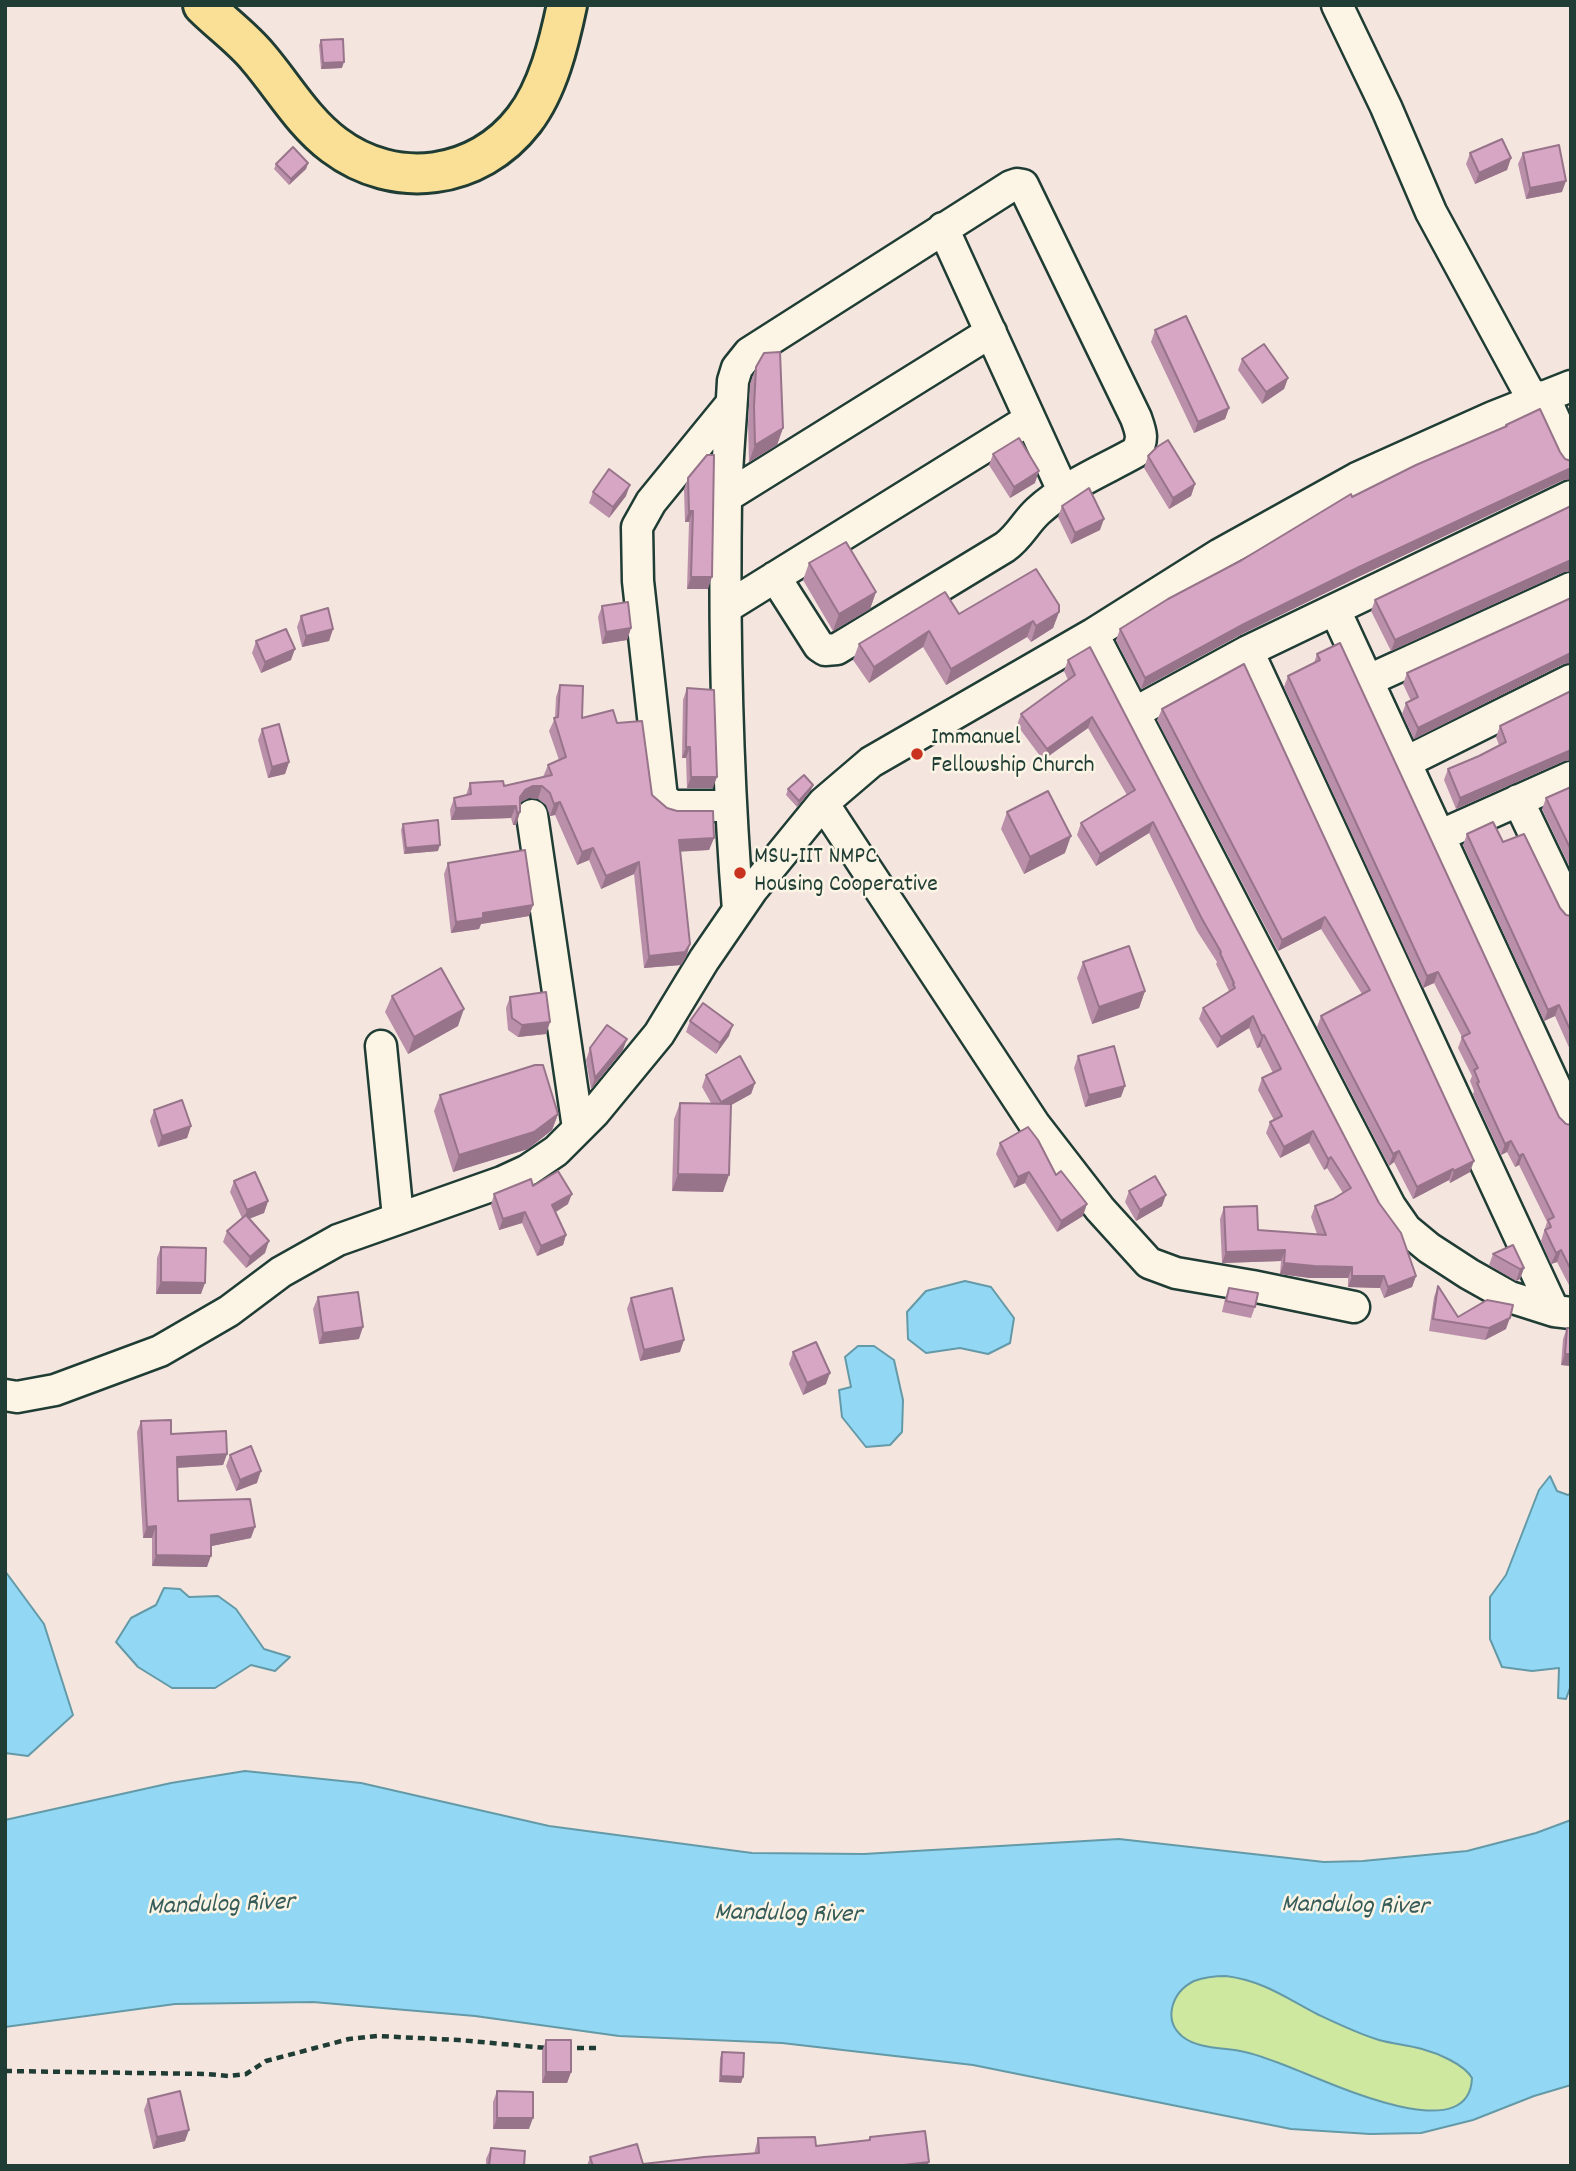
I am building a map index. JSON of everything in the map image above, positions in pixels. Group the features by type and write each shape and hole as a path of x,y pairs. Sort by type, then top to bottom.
{"main road":[{"path":"203,5 256,55 301,114 334,145 365,164 390,172 418,175 453,169 505,142 526,118 548,76 560,40 567,5"}],"street":[{"path":"1337,5 1386,107 1431,212 1549,394 1571,456"},
{"path":"738,910 730,806 726,497 731,404 737,368 749,353 943,228 1011,186 1023,185 1136,418 1142,441 1136,452 1039,510 1011,543 837,649 825,650 819,646 775,577"},
{"path":"943,228 1064,493"},
{"path":"726,497 991,332"},
{"path":"5,1395 17,1397 55,1390 160,1351 229,1311 281,1272 338,1240 502,1182 528,1170 556,1151 659,1034 738,910 823,803 872,762 1093,634 1220,554 1357,478 1549,394"},
{"path":"730,806 673,806 662,798 638,581 636,535 639,521 651,502 731,404"},
{"path":"727,607 1030,419"},
{"path":"1135,713 1248,651 1571,496"},
{"path":"1369,680 1571,588"},
{"path":"1335,610 1571,1121"},
{"path":"1093,634 1390,1206 1406,1229 1429,1248 1510,1297 1563,1312"},
{"path":"1248,651 1563,1312"},
{"path":"1406,762 1571,680"},
{"path":"1439,836 1571,776"},
{"path":"1518,800 1571,911"},
{"path":"823,803 1035,1125 1100,1209 1149,1263 1176,1273 1354,1307"},
{"path":"532,815 578,1128"},
{"path":"382,1046 398,1217"}],"path":[{"path":"5,2071 229,2076 246,2074 266,2061 305,2050 349,2039 377,2036 548,2048"},
{"path":"561,2048 601,2048"}],"green space":[{"path":"1226,1976 1263,1986 1364,2035 1422,2049 1450,2060 1472,2078 1464,2100 1445,2110 1418,2110 1386,2103 1256,2055 1205,2046 1183,2037 1171,2015 1175,1999 1194,1981"}],"water":[{"path":"965,1281 991,1287 1014,1318 1010,1343 988,1354 960,1348 926,1353 908,1339 907,1312 926,1291"},
{"path":"858,1346 874,1346 894,1360 903,1400 902,1432 890,1445 866,1447 842,1417 839,1390 851,1387 845,1357"},
{"path":"1550,1476 1557,1491 1568,1495 1571,1493 1571,1685 1566,1699 1558,1698 1559,1668 1532,1671 1502,1667 1490,1639 1490,1597 1506,1575 1539,1490"},
{"path":"5,1571 44,1624 73,1715 28,1756 5,1753"},
{"path":"164,1588 180,1589 189,1597 218,1596 236,1609 264,1649 290,1657 275,1671 251,1665 215,1688 172,1688 138,1667 116,1642 131,1618 156,1605"},
{"name":"Mandulog River","path":"245,1771 361,1783 549,1826 752,1853 864,1854 1119,1839 1324,1862 1363,1861 1467,1851 1536,1833 1571,1820 1571,2085 1473,2120 1421,2133 1370,2134 1291,2129 973,2065 782,2043 619,2036 475,2016 313,2002 175,2004 5,2027 5,1820 171,1783","holes":["1210,1977 1240,1978 1274,1991 1364,2035 1422,2049 1450,2060 1472,2078 1464,2100 1445,2110 1418,2110 1386,2103 1256,2055 1213,2048 1183,2037 1171,2015 1175,1999 1180,1992 1194,1981"]}],"building":[{"path":"343,39 344,62 323,63 321,40"},
{"path":"1502,139 1511,158 1479,173 1470,153"},
{"path":"1559,145 1566,181 1530,188 1523,153"},
{"path":"293,147 308,163 291,179 276,164"},
{"path":"1186,316 1229,408 1198,422 1155,330"},
{"path":"1264,344 1288,378 1266,392 1242,359"},
{"path":"780,352 783,428 755,445 756,367 764,353"},
{"path":"1540,409 1560,452 1565,459 1571,461 1571,468 1359,567 1244,624 1145,678 1120,629 1351,494 1352,497"},
{"path":"1019,438 1039,471 1014,487 993,454"},
{"path":"1168,440 1195,484 1173,498 1148,456"},
{"path":"707,455 714,455 712,577 691,577 693,511 689,511 688,478"},
{"path":"609,469 630,485 613,507 593,492"},
{"path":"1089,488 1104,519 1075,533 1062,506"},
{"path":"1571,506 1571,560 1395,640 1375,600"},
{"path":"846,542 876,592 839,614 809,563"},
{"path":"1036,569 1059,605 1059,612 1036,626 1033,621 951,669 929,631 874,667 859,644 945,592 959,614"},
{"path":"1571,598 1571,653 1418,728 1406,703 1418,697 1407,673"},
{"path":"628,602 631,628 606,632 602,606"},
{"path":"328,608 333,629 306,636 301,616"},
{"path":"286,629 295,649 265,662 256,641"},
{"path":"1340,643 1559,1117 1571,1125 1571,1270 1561,1250 1556,1253 1545,1230 1551,1227 1548,1220 1554,1217 1523,1154 1519,1156 1511,1141 1505,1144 1477,1083 1479,1082 1474,1070 1478,1068 1462,1037 1470,1033 1438,972 1427,976 1288,676 1320,660 1317,654"},
{"path":"1090,647 1379,1203 1401,1233 1416,1276 1388,1287 1384,1276 1352,1276 1352,1267 1284,1263 1285,1250 1226,1252 1224,1207 1257,1206 1258,1230 1326,1235 1315,1206 1351,1188 1331,1157 1328,1159 1313,1131 1284,1147 1270,1122 1282,1116 1262,1078 1281,1069 1253,1016 1221,1037 1203,1008 1235,988 1234,983 1221,952 1153,822 1100,854 1081,823 1135,790 1092,717 1047,749 1021,714 1075,675 1068,660"},
{"path":"1244,664 1474,1161 1417,1187 1399,1151 1393,1154 1321,1016 1370,990 1325,917 1282,940 1162,709"},
{"path":"560,685 583,686 582,718 613,710 617,723 642,721 652,795 667,808 677,811 713,811 714,838 679,840 690,944 685,952 649,956 639,862 606,876 593,848 582,852 560,802 554,804 550,793 542,786 525,790 520,797 520,812 517,813 516,806 456,808 454,798 471,794 470,783 503,781 504,786 552,775 548,765 566,757 554,718 558,717"},
{"path":"687,688 714,690 717,777 691,777 690,747 686,747"},
{"path":"1571,691 1571,750 1460,798 1448,769 1506,742 1500,726"},
{"path":"279,724 289,762 272,767 262,729"},
{"path":"804,775 813,785 799,801 788,789"},
{"path":"1571,787 1571,850 1546,798"},
{"path":"1048,791 1071,836 1030,857 1007,812"},
{"path":"438,820 440,845 406,848 403,824"},
{"path":"1493,822 1503,842 1524,834 1560,908 1566,915 1571,916 1571,1032 1559,1005 1548,1010 1467,834"},
{"path":"525,850 533,905 483,913 483,918 456,922 448,863"},
{"path":"1129,946 1145,991 1099,1007 1083,962"},
{"path":"441,968 464,1009 414,1037 392,996"},
{"path":"546,992 550,1022 522,1025 512,1018 510,997"},
{"path":"703,1003 733,1025 720,1043 690,1021"},
{"path":"607,1025 627,1039 595,1078 590,1048"},
{"path":"1114,1046 1125,1086 1089,1095 1078,1056"},
{"path":"740,1056 755,1083 721,1102 706,1075"},
{"path":"535,1065 543,1065 558,1114 534,1132 459,1155 440,1095"},
{"path":"182,1100 191,1126 162,1136 154,1110"},
{"path":"680,1103 731,1104 729,1175 678,1174"},
{"path":"1028,1127 1056,1175 1061,1171 1087,1204 1061,1221 1029,1172 1018,1177 1000,1143"},
{"path":"558,1171 572,1194 552,1205 566,1235 541,1246 525,1212 503,1219 494,1194 531,1179 533,1186"},
{"path":"255,1172 268,1201 247,1210 234,1181"},
{"path":"1155,1176 1166,1195 1140,1210 1129,1191"},
{"path":"246,1215 269,1241 250,1257 227,1231"},
{"path":"1513,1245 1524,1268 1520,1269 1493,1254"},
{"path":"161,1247 206,1248 205,1283 161,1282"},
{"path":"1438,1286 1458,1317 1487,1300 1513,1305 1510,1318 1489,1328 1433,1319"},
{"path":"672,1288 684,1340 644,1350 631,1298"},
{"path":"1229,1288 1258,1293 1255,1307 1226,1301"},
{"path":"358,1292 363,1327 323,1333 318,1297"},
{"path":"1567,1328 1571,1328 1571,1354 1565,1354"},
{"path":"816,1342 830,1373 807,1383 793,1352"},
{"path":"171,1420 171,1434 226,1431 227,1454 177,1457 178,1501 250,1499 255,1527 211,1535 211,1556 156,1555 156,1526 147,1527 141,1421"},
{"path":"251,1446 261,1471 240,1480 230,1455"},
{"path":"546,2040 571,2040 571,2072 546,2072"},
{"path":"722,2052 744,2053 743,2077 721,2076"},
{"path":"180,2091 189,2130 157,2137 148,2099"},
{"path":"497,2091 533,2092 533,2118 497,2118"},
{"path":"925,2131 929,2162 895,2166 593,2166 590,2157 637,2144 643,2164 759,2153 758,2138 815,2137 816,2146"},
{"path":"491,2148 525,2151 524,2166 489,2166"}],"place":[{"name":"Immanuel Fellowship Church","path":"917,754"},
{"name":"MSU-IIT NMPC Housing Cooperative","path":"740,873"}]}
